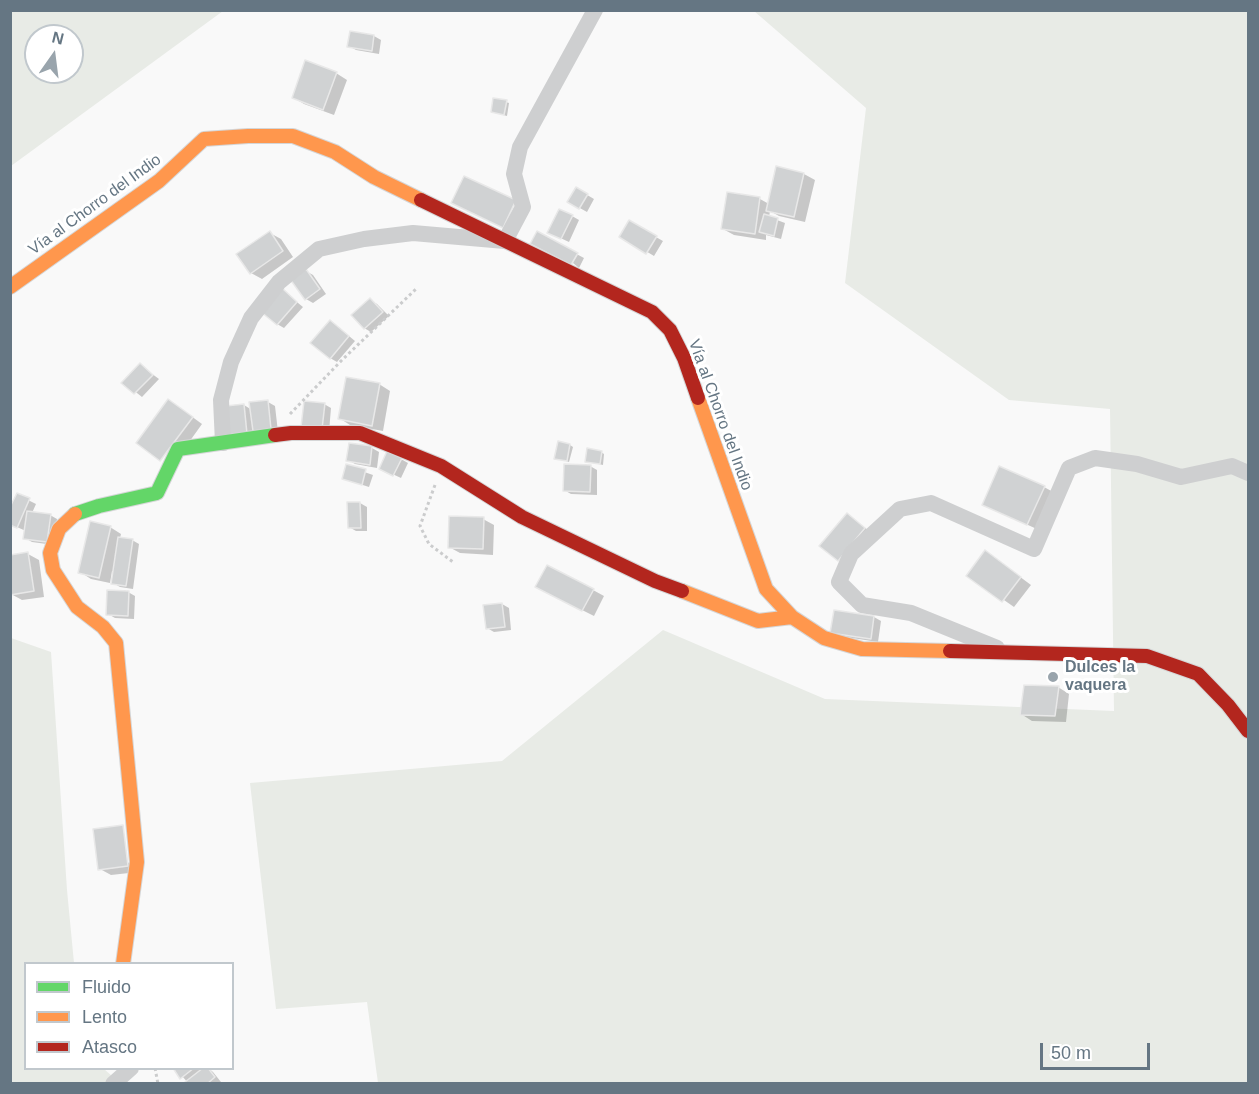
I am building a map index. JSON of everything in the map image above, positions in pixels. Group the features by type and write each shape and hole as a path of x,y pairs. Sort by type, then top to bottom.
{"street":[{"path":"223,442 221,399 231,362 251,318 279,282 320,249 364,239 413,233 506,241 523,207 514,174 520,147 595,10"},
{"name":"Vía al Chorro del Indio","path":"10,287 159,181 204,139 293,136 335,152 374,177 652,312 670,330 684,358 765,589 792,617 824,638 862,649 1148,656 1198,674 1228,705 1248,731"},
{"path":"123,962 137,862 116,643 103,627 77,607 53,570 50,553 59,529 72,515 99,506 157,493 178,449 291,433 360,433 441,466 522,517 655,581 758,621 792,617"},
{"path":"1009,652 911,613 862,604 839,582 851,554 900,509 931,503 1034,549 1069,468 1095,458 1137,464 1180,477 1232,466 1248,473"},
{"path":"113,1083 129,1070"}],"path":[{"path":"291,433 288,416 417,288"},
{"path":"441,466 420,526 429,544 453,562"}],"shaded area":[{"path":"11,10 223,11 11,166"},
{"path":"754,11 1248,11 1248,1083 378,1083 367,1002 276,1009 250,783 502,761 663,630 825,699 1114,711 1110,409 1009,400 845,283 866,108"},
{"path":"11,638 51,652 74,962 24,962 24,1070 105,1070 120,1083 11,1084"}],"building":[{"path":"350,31 374,35 372,51 347,47"},
{"path":"305,60 337,72 323,110 292,98"},
{"path":"493,98 507,100 504,115 491,112"},
{"path":"776,166 804,173 794,217 766,211"},
{"path":"464,176 516,200 503,228 451,203"},
{"path":"576,187 588,194 579,209 567,202"},
{"path":"727,192 760,197 755,234 721,229"},
{"path":"559,209 573,215 561,239 547,233"},
{"path":"764,214 778,218 774,236 759,232"},
{"path":"629,220 657,236 646,254 619,237"},
{"path":"270,231 283,251 250,274 236,254"},
{"path":"537,231 578,253 571,265 530,244"},
{"path":"306,269 320,289 305,300 290,279"},
{"path":"282,288 297,302 277,325 261,312"},
{"path":"370,298 383,312 364,329 351,315"},
{"path":"330,320 349,336 330,359 310,343"},
{"path":"140,363 153,375 134,394 121,383"},
{"path":"346,377 380,383 372,426 338,419"},
{"path":"168,399 193,417 160,461 136,443"},
{"path":"268,400 271,429 253,431 249,402"},
{"path":"304,401 325,403 322,429 301,427"},
{"path":"244,404 247,434 229,436 226,406"},
{"path":"558,441 570,444 567,461 554,459"},
{"path":"349,443 372,446 370,465 346,461"},
{"path":"587,448 602,451 600,464 585,462"},
{"path":"387,451 402,458 393,476 379,469"},
{"path":"346,464 366,469 362,485 342,479"},
{"path":"564,464 591,465 590,492 563,491"},
{"path":"999,466 1045,486 1027,525 982,505"},
{"path":"17,493 30,498 17,528 10,525 10,507"},
{"path":"347,502 360,502 361,528 348,528"},
{"path":"27,511 51,514 47,542 23,539"},
{"path":"847,513 865,528 838,561 819,546"},
{"path":"449,516 484,517 483,549 448,548"},
{"path":"90,521 111,526 99,578 78,573"},
{"path":"118,537 133,539 126,586 111,584"},
{"path":"985,550 1021,577 1002,602 966,576"},
{"path":"28,552 34,591 10,595 10,555"},
{"path":"547,565 594,589 582,611 535,587"},
{"path":"107,590 129,591 128,616 106,615"},
{"path":"502,603 505,627 486,629 483,605"},
{"path":"834,610 874,616 871,639 830,633"},
{"path":"1024,685 1059,686 1055,716 1020,715"},
{"path":"123,825 128,866 98,870 93,829"},
{"path":"174,1070 191,1070 180,1079"},
{"path":"200,1070 210,1070 215,1077 207,1084 187,1084 185,1082"}],"traffic: fast":[{"path":"75,514 157,493 178,449 275,435"}],"traffic: slow":[{"path":"10,287 159,181 204,139 293,136 335,152 374,177 421,200"},
{"path":"698,398 766,589 792,617 824,638 862,649 950,651"},
{"path":"75,514 59,529 50,553 53,570 77,607 103,627 116,643 137,862 123,962"},
{"path":"682,591 758,621 792,617"}],"traffic: jam":[{"path":"421,200 652,312 670,330 684,358 698,398"},
{"path":"275,435 360,433 441,466 522,517 655,581 682,591"},
{"path":"950,651 1147,656 1198,674 1228,705 1248,731"}],"place":[{"name":"Dulces la vaquera","path":"1053,677"}]}
